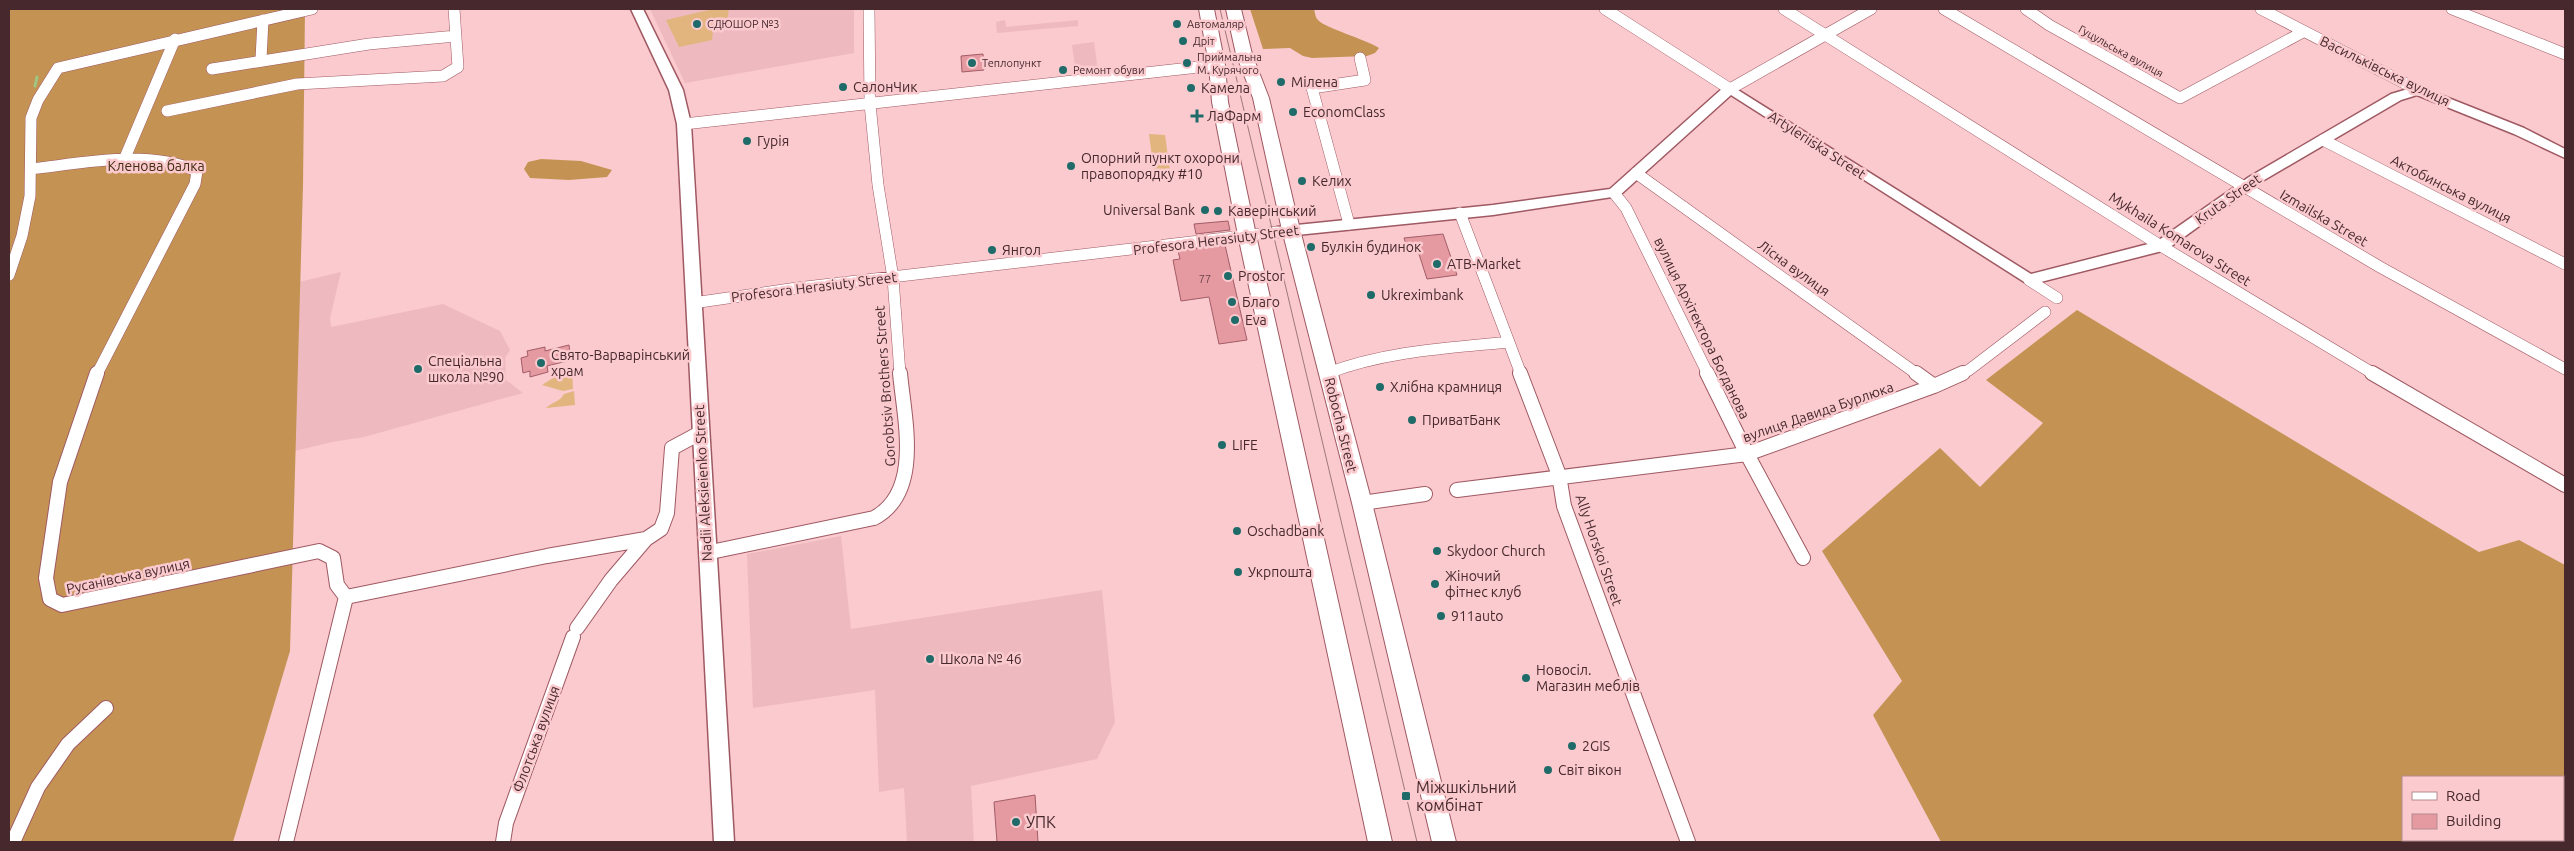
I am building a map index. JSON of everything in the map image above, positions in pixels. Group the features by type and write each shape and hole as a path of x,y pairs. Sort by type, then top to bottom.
{"main road":[{"path":"1206,9 1217,65 1220,102 1247,235 1305,508 1380,842"},
{"name":"Robocha Street","path":"1232,9 1244,54 1261,98 1284,231 1328,373 1362,503 1444,842"}],"street":[{"path":"9,275 22,240 31,169 32,112 37,99 58,68 305,9"},
{"path":"167,111 297,84 343,83 443,76 458,66 454,9"},
{"name":"Nadii Aleksieienko Street","path":"637,9 676,90 684,124 706,553 724,842"},
{"name":"Gorobtsiv Brothers Street","path":"706,553 874,518 886,513 896,501 904,485 907,464 893,278 878,185 870,104 869,9"},
{"name":"Artyleriiska Street","path":"1605,9 2028,280"},
{"name":"Mykhaila Komarova Street","path":"1784,9 1825,33 1856,56 2161,246 2313,338 2565,485"},
{"path":"1614,193 1730,89 1825,33 1871,9"},
{"name":"Izmailska Street","path":"1944,9 2243,188 2380,267 2565,369"},
{"name":"Гуцульська вулиця","path":"2026,9 2049,26 2180,98 2303,32"},
{"name":"Васильківська вулиця","path":"2261,9 2418,90 2519,131 2565,154"},
{"path":"2452,9 2565,54"},
{"path":"261,59 263,20"},
{"path":"212,69 261,59 369,44 456,36"},
{"path":"124,160 175,39"},
{"path":"1349,224 1312,88 1365,80 1360,58"},
{"path":"684,124 1217,65"},
{"name":"Kruta Street","path":"2028,280 2161,246 2243,188 2396,97 2418,90"},
{"name":"Актобинська вулиця","path":"2323,140 2565,264"},
{"name":"Русанівська вулиця","path":"31,169 124,160 175,162 190,166 197,171 195,184 101,362 73,440 60,482 46,578 50,599 62,605 83,602 319,551 333,558 337,585 346,597"},
{"name":"Лісна вулиця","path":"1636,173 1934,386"},
{"name":"Profesora Herasiuty Street","path":"693,303 1247,235 1460,213 1614,193"},
{"name":"вулиця Архітектора Богданова","path":"1614,193 1626,208 1747,454 1803,558"},
{"name":"Ally Horskoi Street","path":"1460,213 1559,475 1564,506 1688,842"},
{"path":"2028,280 2057,298"},
{"name":"вулиця Давида Бурлюка","path":"1458,490 1559,475 1747,454 1934,386 1969,370 2046,312"},
{"path":"1328,373 1342,367 1377,359 1509,342"},
{"name":"Флотська вулиця","path":"503,842 506,823 575,632 610,580 646,540 661,529 667,513 672,448 700,433"},
{"path":"1362,503 1425,494"},
{"path":"286,842 346,597 628,541 646,540"},
{"path":"13,842 38,787 68,744 106,708"}],"shaded area":[{"path":"650,9 854,9 854,53 685,83"},
{"name":"СДЮШОР №3","path":"713,9 729,9 726,28 713,31 712,40 679,47 666,20"},
{"path":"1005,20 1006,27 1078,20 1078,26 997,33 996,22"},
{"path":"1094,42 1098,71 1076,73 1072,45"},
{"path":"1149,134 1165,135 1170,171 1154,172"},
{"path":"341,272 330,318 331,327 443,304 500,331 510,350 505,358 506,380 523,393 364,437 332,442 199,474 274,288"},
{"path":"567,369 572,369 573,389 563,391 542,385"},
{"path":"574,391 575,405 546,408 564,394"},
{"name":"Школа № 46","path":"841,536 851,629 1102,590 1115,722 1097,759 971,786 974,842 907,842 904,788 879,792 875,690 753,708 747,554"}],"green space":[{"name":"Кленова балка","path":"9,9 305,9 303,185 290,651 233,842 9,842"},
{"path":"1250,9 1314,9 1317,19 1322,23 1379,48 1375,53 1367,56 1312,58 1303,56 1290,48 1263,49"},
{"path":"541,159 581,161 612,170 607,177 569,180 530,178 524,169 528,162"},
{"path":"2077,310 2479,552 2519,540 2565,565 2565,842 1941,842 1873,715 1902,681 1822,551 1940,448 1980,487 2043,423 1986,380"}],"building":[{"name":"Теплопункт","path":"983,54 984,70 962,72 961,56"},
{"path":"1228,221 1230,230 1196,234 1194,224"},
{"name":"ATB-Market","path":"1443,234 1457,275 1427,279 1418,251 1408,252 1404,238"},
{"name":"Каверінський","path":"1225,245 1247,340 1219,344 1209,297 1181,301 1173,260 1180,259 1178,251"},
{"name":"Свято-Варварінський храм","path":"569,345 571,360 547,366 548,372 530,377 530,371 523,373 521,358 528,356 527,351 545,347 545,351"},
{"name":"УПК","path":"1035,795 1038,842 997,842 994,802"}],"waterway":[{"path":"35,86 37,77"}],"tram line":[{"path":"1220,9 1417,842"}],"place":[{"name":"СДЮШОР №3","path":"697,24"},
{"name":"Автомаляр","path":"1177,24"},
{"name":"Дріт","path":"1183,41"},
{"name":"Теплопункт","path":"972,63"},
{"name":"Приймальна М. Курячого","path":"1187,63"},
{"name":"Ремонт обуви","path":"1063,70"},
{"name":"Мілена","path":"1281,82"},
{"name":"СалонЧик","path":"843,87"},
{"name":"Камела","path":"1191,88"},
{"name":"EconomClass","path":"1293,112"},
{"name":"ЛаФарм","path":"1197,116"},
{"name":"Гурія","path":"747,141"},
{"name":"Опорний пункт охорони правопорядку #10","path":"1071,166"},
{"name":"Келих","path":"1302,181"},
{"name":"Universal Bank","path":"1205,210"},
{"name":"Каверінський","path":"1218,211"},
{"name":"Булкін будинок","path":"1311,247"},
{"name":"Янгол","path":"992,250"},
{"name":"ATB-Market","path":"1437,264"},
{"name":"Prostor","path":"1228,276"},
{"name":"Ukreximbank","path":"1371,295"},
{"name":"Благо","path":"1232,302"},
{"name":"Eva","path":"1235,320"},
{"name":"Свято-Варварінський храм","path":"541,363"},
{"name":"Спеціальна школа №90","path":"418,369"},
{"name":"Хлібна крамниця","path":"1380,387"},
{"name":"ПриватБанк","path":"1412,420"},
{"name":"LIFE","path":"1222,445"},
{"name":"Oschadbank","path":"1237,531"},
{"name":"Skydoor Church","path":"1437,551"},
{"name":"Укрпошта","path":"1238,572"},
{"name":"Жіночий фітнес клуб","path":"1435,584"},
{"name":"911auto","path":"1441,616"},
{"name":"Школа № 46","path":"930,659"},
{"name":"Новосіл. Магазин меблів","path":"1526,678"},
{"name":"2GIS","path":"1572,746"},
{"name":"Світ вікон","path":"1548,770"},
{"name":"Міжшкільний комбінат","path":"1406,796"},
{"name":"УПК","path":"1016,822"}]}
